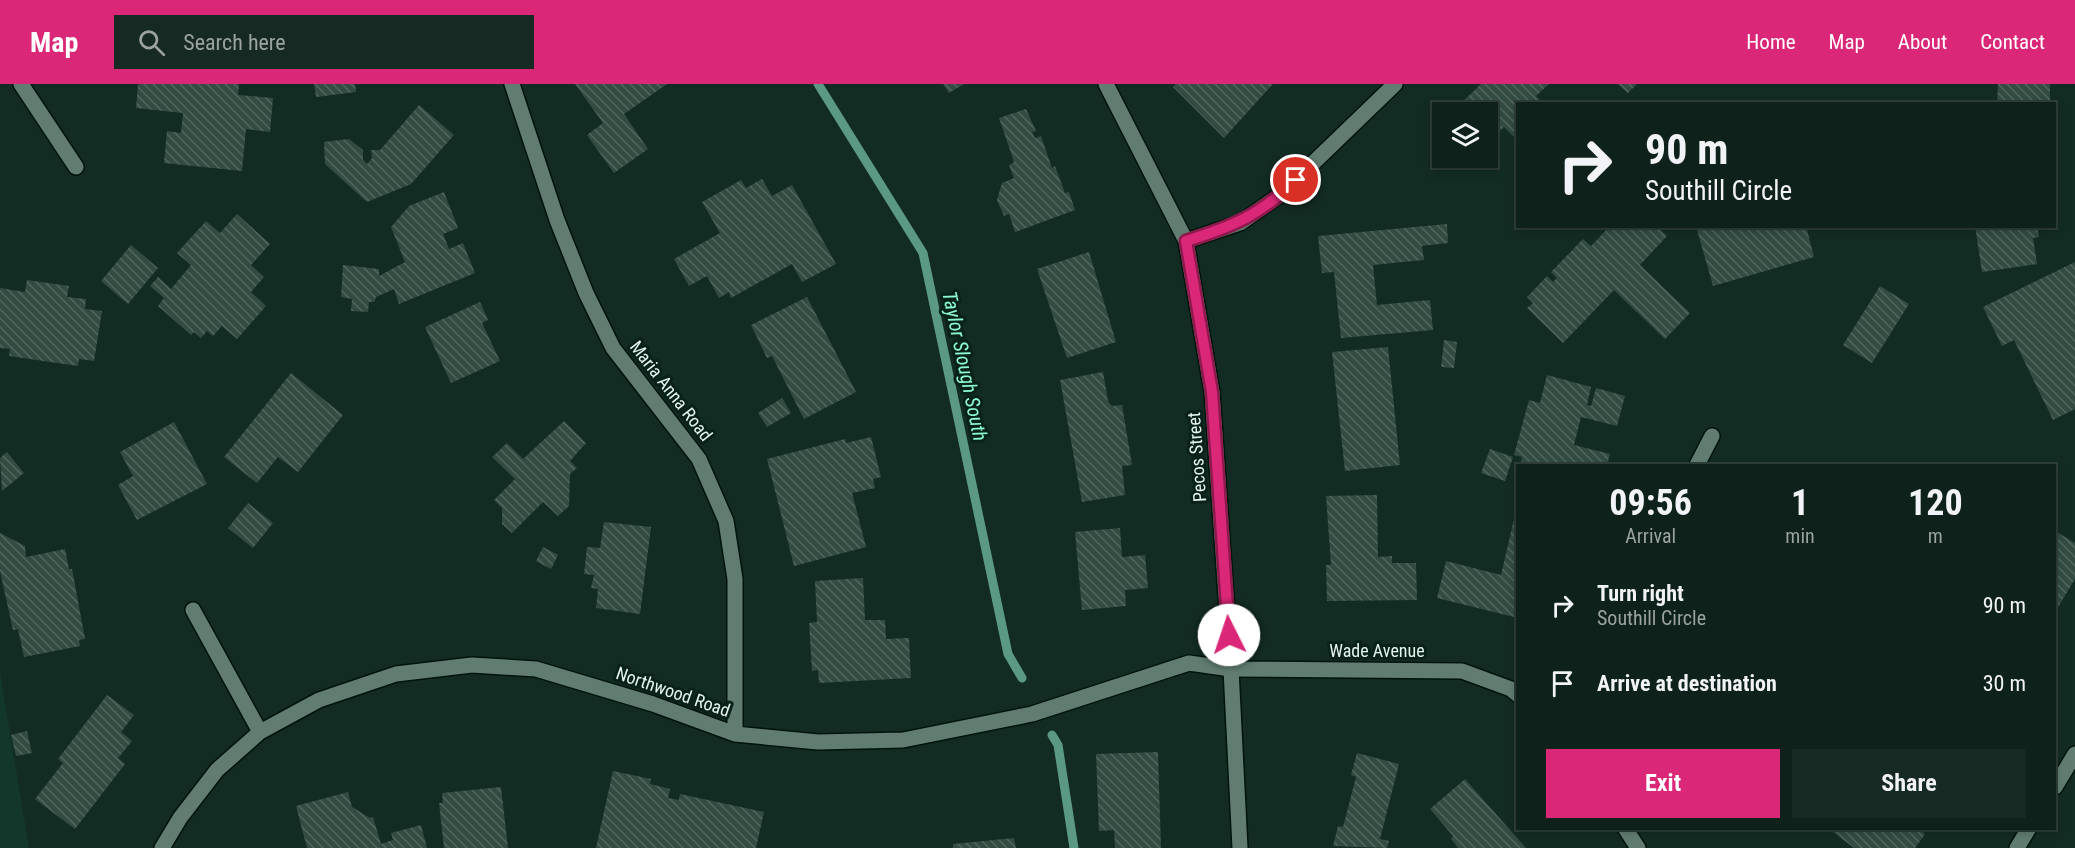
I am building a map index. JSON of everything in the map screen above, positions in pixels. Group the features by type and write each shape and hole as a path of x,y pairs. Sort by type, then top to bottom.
{"street":[{"path":"21,84 76,167"},
{"name":"Maria Anna Road","path":"512,84 557,220 590,302 613,348 699,459 726,521 735,579 735,734"},
{"name":"Pecos Street","path":"1106,84 1186,241 1212,392 1231,669 1240,848"},
{"path":"1186,241 1240,223 1280,195 1395,84"},
{"path":"1698,464 1712,436"},
{"path":"194,610 260,732"},
{"name":"Northwood Road","path":"162,848 180,818 218,770 260,732 319,700 396,674 472,664 536,669 653,704 735,734 818,742 903,740 1032,714 1189,663 1231,669"},
{"name":"Wade Avenue","path":"1231,669 1462,671 1511,689 1516,693"},
{"path":"2056,784 2075,754"},
{"path":"1626,830 1638,848"},
{"path":"2017,848 2028,830"}],"shaded area":[{"path":"0,672 29,848 0,848"}],"building":[{"path":"138,84 239,84 238,95 273,98 270,132 246,129 242,171 164,163 167,131 181,133 183,113 136,108"},
{"path":"314,84 355,84 356,92 316,97"},
{"path":"575,84 667,84 624,114 648,149 614,173 587,135 603,123"},
{"path":"943,84 964,84 949,93"},
{"path":"1176,84 1273,84 1224,138 1173,87"},
{"path":"1481,84 1549,84 1536,96 1542,102 1516,102 1516,139 1504,127 1498,133 1498,102 1462,102"},
{"path":"1618,84 1637,84 1628,93"},
{"path":"1998,84 2050,84 2050,102 1997,102"},
{"path":"419,105 454,135 411,184 367,202 325,164 324,142 349,139 363,150 363,160 367,164 372,158 371,150 380,150"},
{"path":"1026,109 1036,131 1032,132 1035,138 1041,136 1052,168 1055,166 1065,193 1069,192 1075,210 1015,232 1009,214 1004,216 997,200 1002,183 1014,178 1009,165 1014,162 999,118"},
{"path":"762,179 772,196 792,185 836,264 802,282 792,264 731,298 729,292 719,298 707,276 689,286 674,259 720,233 702,202 741,180 746,188"},
{"path":"444,192 458,228 443,234 449,249 463,243 475,273 399,304 394,289 376,297 374,302 369,302 368,312 351,311 352,299 341,297 343,265 379,269 379,276 405,262 391,227 409,206"},
{"path":"237,214 270,244 251,265 264,277 251,292 266,306 237,339 222,326 213,336 207,331 201,338 194,332 191,335 158,306 164,298 150,286 158,277 171,289 191,265 177,253 206,221 220,233"},
{"path":"1447,224 1448,243 1422,246 1424,260 1373,265 1377,305 1430,300 1433,330 1341,338 1334,272 1322,273 1318,236"},
{"path":"1608,228 1659,228 1667,236 1640,265 1690,313 1665,339 1614,290 1563,343 1527,308 1533,303 1527,297 1547,276 1553,282 1557,278 1551,272 1583,239 1591,246"},
{"path":"1697,228 1807,228 1814,257 1713,286"},
{"path":"1975,228 2037,228 2039,237 2033,238 2037,264 1982,272"},
{"path":"131,245 158,268 128,304 101,281"},
{"path":"1089,252 1116,342 1067,358 1037,269"},
{"path":"2075,262 2075,409 2053,420 2014,340 2002,346 1983,307"},
{"path":"27,280 69,286 67,297 86,299 85,309 102,311 94,361 79,359 78,366 9,356 10,349 0,348 0,288 25,292"},
{"path":"1880,286 1909,304 1872,363 1843,345"},
{"path":"807,297 856,392 804,419 772,356 767,358 751,325"},
{"path":"480,302 488,320 482,323 500,361 451,383 425,327"},
{"path":"1444,340 1457,342 1454,368 1441,367"},
{"path":"1388,347 1400,465 1345,471 1332,352"},
{"path":"1103,372 1108,401 1112,406 1122,405 1132,465 1122,466 1125,495 1082,502 1060,380"},
{"path":"291,373 343,415 298,472 278,457 257,483 224,457"},
{"path":"1547,375 1591,387 1587,405 1591,406 1596,388 1625,396 1617,426 1581,417 1574,445 1610,454 1607,464 1520,464 1522,457 1514,455 1529,400 1540,403"},
{"path":"782,398 791,413 767,427 758,413"},
{"path":"564,421 586,443 570,461 577,468 570,474 569,506 558,516 543,502 512,533 502,524 502,508 494,500 515,479 492,457 507,443 523,459"},
{"path":"174,422 207,484 137,520 118,485 133,476 120,452"},
{"path":"871,437 881,477 873,479 875,488 852,493 866,547 794,566 767,459 845,439 846,443"},
{"path":"1490,449 1513,457 1505,481 1481,473"},
{"path":"7,452 24,473 2,491 0,458"},
{"path":"1377,495 1378,557 1392,556 1392,563 1416,563 1417,600 1327,601 1326,565 1331,565 1326,496"},
{"path":"248,503 273,523 253,548 228,528"},
{"path":"1515,515 1516,618 1437,598 1446,561 1501,575"},
{"path":"604,522 651,527 640,614 596,608 598,589 591,588 594,575 584,574 587,547 600,548"},
{"path":"1120,528 1122,557 1145,555 1148,588 1125,590 1126,606 1082,610 1075,532"},
{"path":"2056,532 2075,543 2075,579 2056,610"},
{"path":"0,533 25,546 26,557 65,549 69,569 72,569 85,639 79,640 80,646 24,657 18,629 13,630 0,571"},
{"path":"543,547 558,555 551,569 536,561"},
{"path":"863,578 865,620 885,620 886,639 909,638 911,678 819,683 818,670 812,671 809,623 817,622 815,581"},
{"path":"107,695 134,715 121,732 132,741 118,758 125,764 75,829 35,799 63,763 58,759"},
{"path":"27,731 32,753 16,756 11,735"},
{"path":"1158,752 1161,848 1115,848 1114,830 1099,831 1096,754"},
{"path":"1357,753 1399,764 1380,839 1389,841 1387,848 1333,846 1338,826 1343,827 1356,777 1351,775"},
{"path":"613,771 651,779 650,784 670,789 668,798 679,800 680,794 764,812 756,848 596,848"},
{"path":"1465,779 1526,848 1458,848 1451,839 1453,836 1430,809"},
{"path":"501,787 508,848 444,848 439,803 443,803 442,793"},
{"path":"348,792 352,807 370,818 373,817 381,844 393,840 391,833 421,825 427,848 307,848 296,806"},
{"path":"1831,830 1920,830 1925,834 1915,848 1854,848"},
{"path":"1014,838 1016,848 953,848 953,844"}],"waterway":[{"name":"Taylor Slough South","path":"818,84 923,253 1008,654 1022,678"},
{"name":"Taylor Slough South","path":"1052,735 1058,745 1074,848"}],"route":[{"path":"1229,635 1212,392 1186,241 1240,223 1280,195 1296,180"}]}
